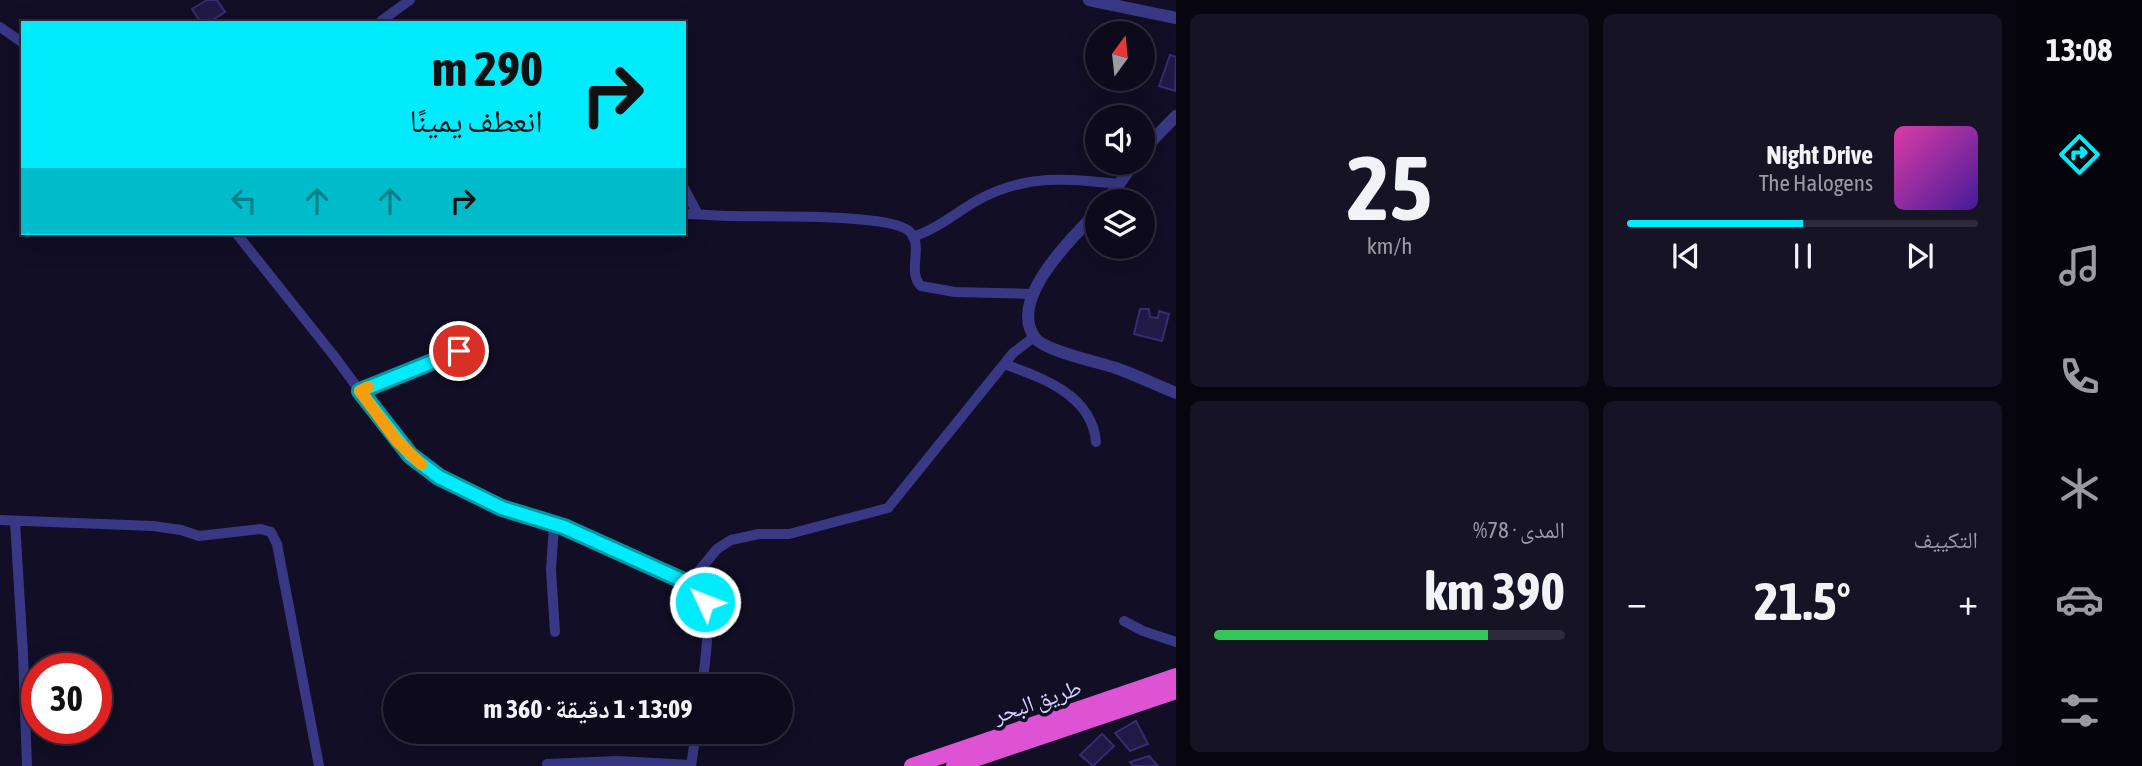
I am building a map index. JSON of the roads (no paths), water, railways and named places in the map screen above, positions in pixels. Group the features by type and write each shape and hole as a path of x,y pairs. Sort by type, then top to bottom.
{"highway":[{"name":"طريق البحر","path":"916,765 1176,676"},
{"name":"طريق البحر","path":"954,766 1176,691"}],"street":[{"path":"380,21 410,0"},
{"path":"1088,0 1176,18"},
{"path":"0,27 21,42"},
{"path":"1155,138 1176,116"},
{"path":"1115,189 1125,175"},
{"path":"913,237 933,230 978,201 1018,184 1040,179 1081,179 1119,184"},
{"path":"686,192 698,214"},
{"path":"686,214 870,220 900,225 913,237 916,248 914,276 921,286 956,292 1034,294"},
{"path":"1085,225 1044,272 1034,294 1030,325 1034,337 1038,342 1062,352 1119,369 1176,393"},
{"path":"238,235 397,441 425,468 457,487 502,508 554,524 701,590 705,602 706,634 703,674"},
{"path":"689,583 717,549 731,540 759,534 789,534 888,508 1013,353 1034,337"},
{"path":"360,391 459,351"},
{"path":"1004,364 1057,386 1072,397 1091,418 1096,442"},
{"path":"0,520 153,526 199,536 261,528 271,533 276,544 319,766"},
{"path":"15,521 27,766"},
{"path":"554,524 551,570 555,632"},
{"path":"1124,621 1143,631 1176,642"},
{"path":"547,764 617,761 691,765 694,744"}]}
